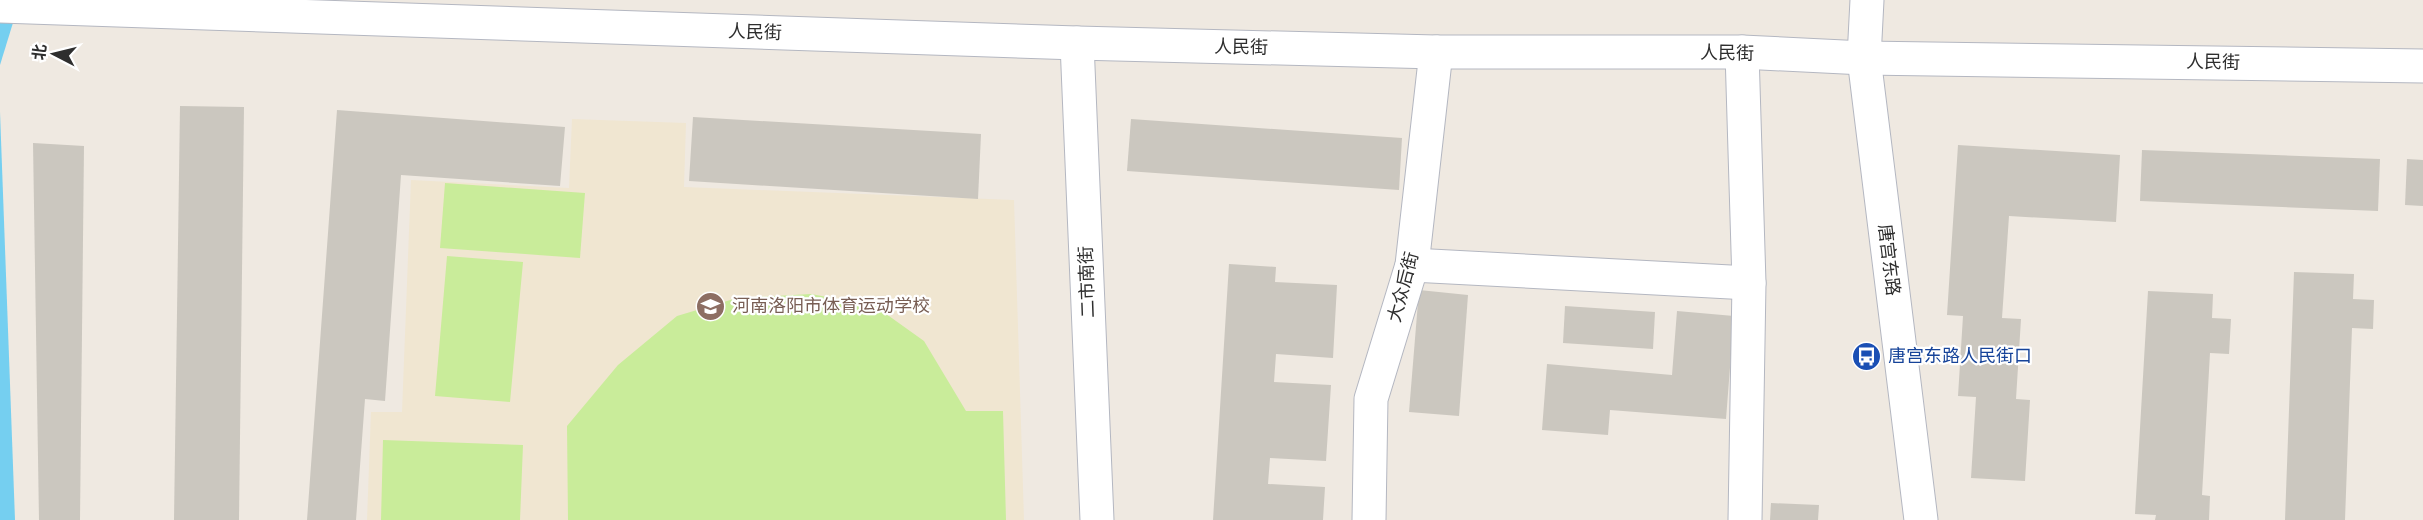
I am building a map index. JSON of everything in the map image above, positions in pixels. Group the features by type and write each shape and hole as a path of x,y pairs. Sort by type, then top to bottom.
{"street":[{"name":"唐宫东路","path":"1867,0 1864,58 1921,520"},
{"name":"人民街","path":"0,6 1077,43 1436,52 1742,52 1864,58 2423,66"},
{"name":"二市南街","path":"1077,43 1097,520"},
{"name":"大众后街","path":"1369,520 1371,399 1412,265 1436,52"},
{"path":"1742,52 1749,283 1745,520"},
{"path":"1412,265 1749,283"}],"shaded area":[{"name":"河南洛阳市体育运动学校","path":"572,119 686,123 684,187 1014,200 1024,520 367,520 371,412 402,412 411,180 569,188"}],"green space":[{"path":"445,183 585,193 580,258 440,248"},
{"path":"447,256 523,262 510,402 435,396"},
{"path":"811,294 875,306 924,341 966,411 1003,411 1006,520 568,520 567,426 618,365 677,316 737,298"},
{"path":"383,440 523,445 520,520 381,520"}],"water":[{"path":"0,0 20,0 0,65"},
{"path":"0,112 15,520 0,520"}],"building":[{"path":"180,106 244,107 239,520 174,520"},
{"path":"337,110 565,127 560,186 401,175 385,401 365,399 356,520 307,520"},
{"path":"693,117 981,134 978,199 689,181"},
{"path":"1131,119 1402,138 1399,190 1127,171"},
{"path":"33,143 84,146 80,520 39,520"},
{"path":"1958,145 2120,155 2116,222 2009,216 2002,318 2021,319 2016,399 2030,400 2025,481 1971,478 1976,397 1958,396 1963,316 1947,315"},
{"path":"2142,150 2380,159 2378,211 2140,201"},
{"path":"2407,159 2423,160 2423,206 2405,205"},
{"path":"1229,264 1276,267 1275,282 1337,285 1333,358 1276,354 1274,382 1331,385 1326,461 1270,458 1268,484 1325,487 1323,520 1213,520"},
{"path":"2294,272 2354,274 2353,299 2374,300 2373,329 2352,328 2345,520 2285,520"},
{"path":"1419,290 1468,295 1459,416 1409,412"},
{"path":"2148,291 2213,294 2212,318 2231,319 2229,354 2210,353 2202,495 2210,496 2209,520 2155,520 2156,515 2135,514"},
{"path":"1565,306 1655,312 1653,349 1563,343"},
{"path":"1677,311 1734,316 1726,419 1610,410 1608,435 1542,430 1547,364 1672,375"},
{"path":"1771,503 1819,505 1818,520 1770,520"}],"place":[{"name":"河南洛阳市体育运动学校","path":"711,306"},
{"name":"唐宫东路人民街口","path":"1867,356"}]}
